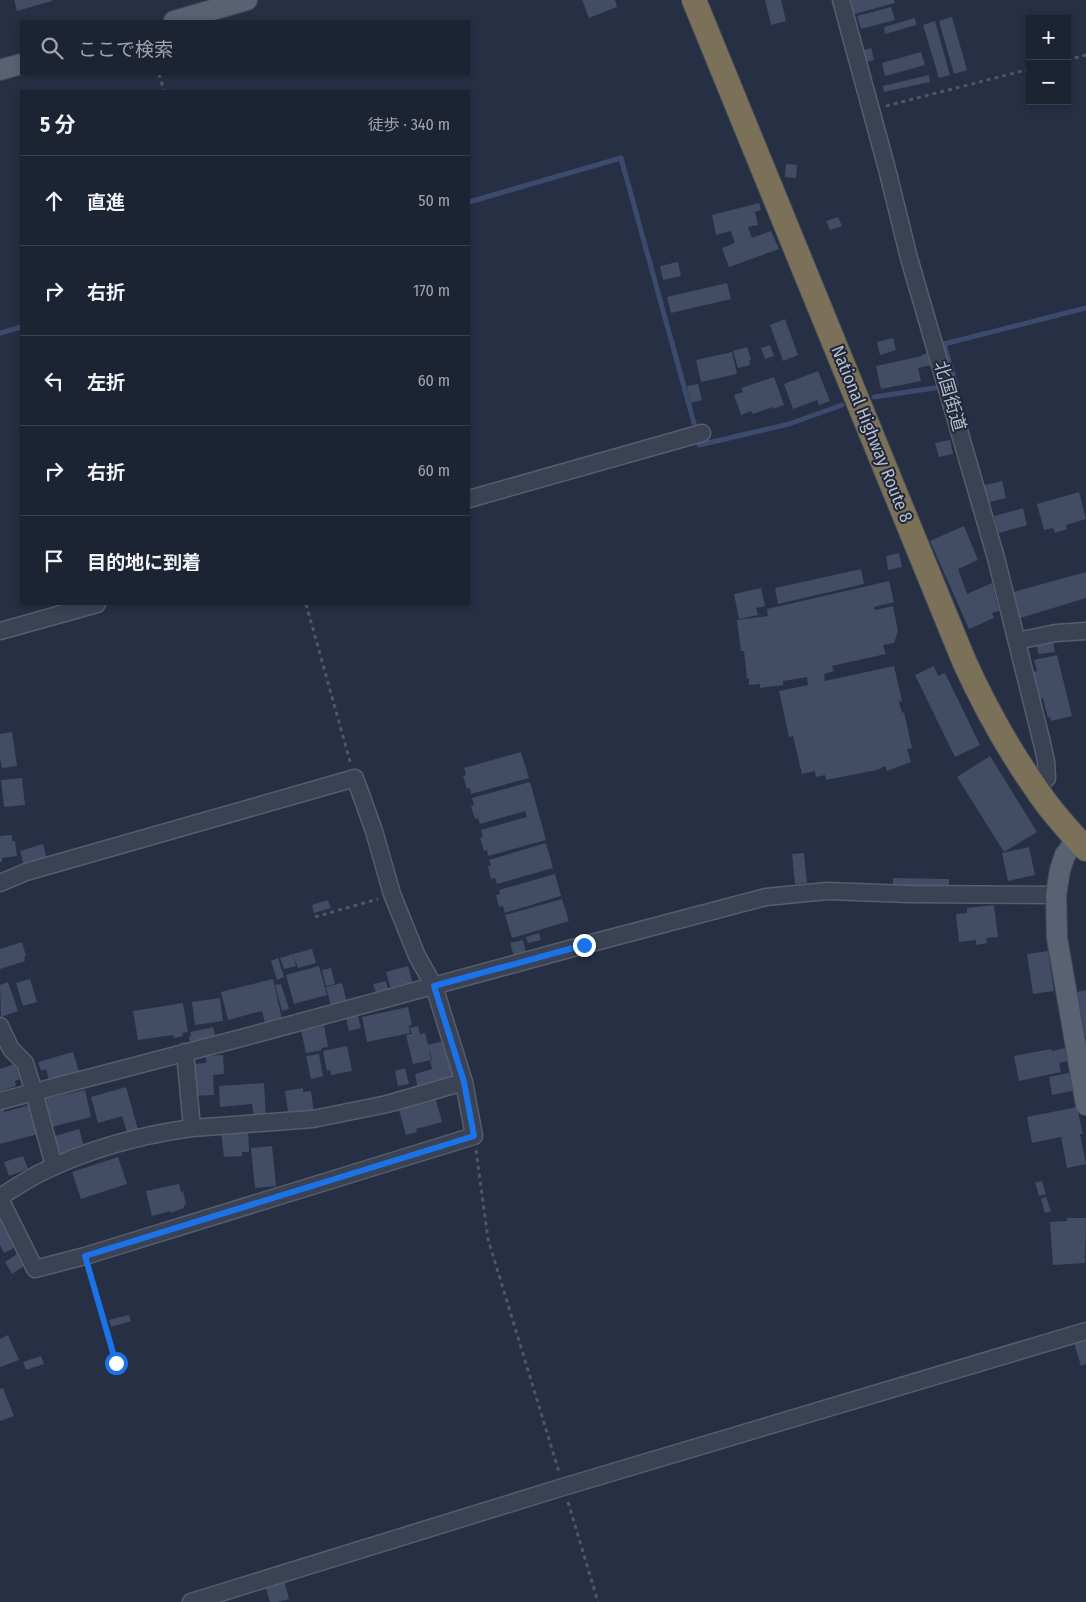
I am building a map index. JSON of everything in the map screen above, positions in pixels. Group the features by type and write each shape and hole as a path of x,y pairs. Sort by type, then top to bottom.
{"highway":[{"name":"National Highway Route 8","path":"694,0 964,660 981,697 998,729 1036,789 1083,842"}],"main road":[{"path":"177,20 247,0"},
{"path":"0,70 20,64"},
{"path":"1083,842 1065,855 1060,870 1056,895 1057,938 1086,1105"}],"street":[{"name":"北国街道","path":"841,0 909,258 996,558 1017,641 1046,761 1047,778 1036,789"},
{"path":"470,499 702,433"},
{"path":"0,631 93,605"},
{"path":"1017,641 1056,633 1086,631"},
{"path":"0,883 26,872 354,778 374,831 392,894 417,956 434,986 464,1082 474,1136 85,1256 35,1269 0,1198 54,1166 126,1141 172,1130 313,1119 386,1104 464,1082"},
{"path":"0,1101 766,897 827,891 908,894 1056,895"},
{"path":"0,1026 11,1049 25,1063 54,1166"},
{"path":"185,1052 192,1128"},
{"path":"190,1602 563,1487 1086,1331"}],"path":[{"path":"1071,59 1086,55"},
{"path":"871,109 1026,70"},
{"path":"159,75 164,90"},
{"path":"306,605 354,778"},
{"path":"315,918 392,894"},
{"path":"474,1136 488,1238 598,1602"},
{"path":"85,1256 116,1363"}],"building":[{"path":"14,0 52,0 52,1 17,11"},
{"path":"582,0 615,0 617,7 589,18"},
{"path":"765,0 781,0 786,21 771,25"},
{"path":"847,0 894,0 895,3 851,15"},
{"path":"891,7 895,20 861,29 857,16"},
{"path":"952,17 967,70 954,74 939,21"},
{"path":"915,18 916,25 885,34 884,27"},
{"path":"935,21 950,75 939,78 923,25"},
{"path":"871,48 874,60 863,63 860,51"},
{"path":"921,52 925,65 885,76 882,63"},
{"path":"929,75 930,82 884,92 883,86"},
{"path":"786,164 797,165 796,178 785,177"},
{"path":"759,203 761,210 755,212 758,225 748,227 752,238 771,231 779,249 729,267 722,248 735,243 731,231 716,235 712,215"},
{"path":"838,217 842,226 830,230 826,221"},
{"path":"678,262 681,276 663,280 660,266"},
{"path":"727,283 731,299 671,313 667,297"},
{"path":"785,319 798,355 783,361 770,325"},
{"path":"893,338 896,350 880,355 877,342"},
{"path":"770,345 774,356 765,359 761,348"},
{"path":"747,347 751,360 749,360 750,365 738,368 733,351"},
{"path":"732,352 737,374 701,382 696,360"},
{"path":"929,353 932,365 918,368 921,381 881,389 876,366"},
{"path":"818,371 830,401 819,405 817,400 793,409 784,384"},
{"path":"774,377 784,405 753,414 751,411 741,415 734,395 743,392 741,388"},
{"path":"698,384 702,400 691,403 687,386"},
{"path":"950,440 953,454 939,457 935,443"},
{"path":"1002,481 1006,498 986,503 981,486"},
{"path":"1079,492 1086,519 1066,525 1067,529 1055,533 1053,528 1044,530 1037,504"},
{"path":"1023,508 1027,525 999,533 994,516"},
{"path":"964,526 978,560 958,569 967,594 992,583 999,611 992,613 994,618 969,629 930,541"},
{"path":"899,553 902,567 888,570 886,556"},
{"path":"861,569 864,584 778,604 775,588"},
{"path":"1086,572 1086,598 1017,619 1010,593"},
{"path":"889,581 894,602 874,607 875,610 893,606 898,631 894,643 883,645 886,654 832,666 834,671 824,674 825,681 894,666 902,701 899,702 902,713 904,712 912,748 907,749 911,762 887,771 885,766 877,770 826,780 825,775 816,777 815,771 802,774 793,736 789,737 779,691 808,685 807,677 783,681 783,685 760,688 760,684 749,685 744,651 741,651 737,620 768,616 767,609"},
{"path":"761,588 765,606 756,608 758,615 739,619 734,594"},
{"path":"1053,642 1055,652 1038,654 1037,645"},
{"path":"1057,655 1072,716 1051,721 1050,717 1048,718 1043,698 1040,699 1033,672 1037,671 1034,660"},
{"path":"934,666 938,676 945,673 980,745 955,757 915,675"},
{"path":"12,732 17,766 2,768 0,734"},
{"path":"521,752 529,778 471,794 470,788 467,789 463,776 466,775 464,768"},
{"path":"990,756 1037,832 1004,852 957,777"},
{"path":"22,778 25,805 4,807 1,780"},
{"path":"530,782 546,840 488,856 487,850 484,851 480,838 483,837 481,830 527,817 525,811 480,824 478,818 475,819 471,806 474,805 472,798"},
{"path":"12,835 12,841 15,841 17,856 2,858 2,862 0,862 0,836"},
{"path":"546,843 553,868 497,884 495,878 491,879 488,866 491,865 489,860"},
{"path":"43,844 47,859 24,866 20,851"},
{"path":"1029,847 1035,875 1008,881 1002,853"},
{"path":"804,853 807,883 795,884 792,854"},
{"path":"555,874 561,896 505,913 503,906 499,907 496,895 500,894 499,890"},
{"path":"893,878 949,879 949,886 893,887"},
{"path":"562,899 569,921 512,938 505,915"},
{"path":"328,900 331,908 314,913 312,905"},
{"path":"994,905 998,937 986,938 987,943 976,945 976,940 959,942 956,914 967,913 967,908"},
{"path":"539,933 541,940 528,943 526,937"},
{"path":"523,940 526,953 514,956 510,943"},
{"path":"22,942 26,956 24,957 25,961 0,969 0,949"},
{"path":"312,949 316,963 298,968 293,954"},
{"path":"1048,951 1054,991 1033,994 1027,954"},
{"path":"293,954 296,966 284,969 280,958"},
{"path":"278,958 284,977 277,980 271,961"},
{"path":"319,966 327,995 294,1004 286,975"},
{"path":"408,966 413,984 391,990 386,972"},
{"path":"331,968 335,984 326,986 322,970"},
{"path":"30,979 37,1002 23,1006 16,983"},
{"path":"273,979 282,1019 265,1023 262,1011 228,1020 221,992"},
{"path":"386,981 389,992 377,995 373,984"},
{"path":"8,982 18,1011 1,1017 0,985"},
{"path":"342,983 348,1006 332,1010 326,987"},
{"path":"281,984 289,1009 282,1011 275,985"},
{"path":"1086,990 1086,1036 1085,1036 1077,992"},
{"path":"220,998 223,1021 195,1025 192,1002"},
{"path":"183,1003 188,1032 182,1033 183,1036 174,1038 173,1035 138,1040 133,1011"},
{"path":"408,1007 412,1025 409,1026 410,1033 367,1042 362,1017"},
{"path":"357,1013 361,1028 349,1031 346,1018"},
{"path":"324,1026 328,1047 306,1053 301,1030"},
{"path":"418,1026 420,1034 425,1033 428,1045 443,1041 454,1080 418,1090 415,1074 432,1069 430,1061 432,1060 429,1048 431,1060 413,1064 406,1035 412,1034 410,1028"},
{"path":"213,1027 216,1039 193,1045 193,1042 190,1042 190,1032"},
{"path":"347,1046 352,1071 331,1075 330,1070 327,1071 323,1051"},
{"path":"1065,1048 1068,1061 1059,1063 1061,1072 1019,1081 1014,1056"},
{"path":"73,1052 79,1072 49,1080 46,1069 41,1071 38,1062"},
{"path":"319,1054 323,1076 311,1079 306,1056"},
{"path":"223,1055 224,1074 213,1075 214,1095 194,1096 192,1064 206,1063 206,1056"},
{"path":"15,1064 20,1079 15,1081 16,1086 0,1091 0,1069"},
{"path":"405,1068 409,1084 398,1086 395,1071"},
{"path":"1074,1072 1077,1090 1052,1095 1049,1077"},
{"path":"264,1083 266,1118 254,1118 252,1104 220,1107 219,1086"},
{"path":"126,1087 139,1133 128,1136 122,1116 98,1123 91,1097"},
{"path":"303,1088 303,1092 311,1091 314,1114 289,1118 285,1091"},
{"path":"85,1090 91,1117 51,1127 44,1099"},
{"path":"436,1100 442,1122 416,1129 417,1132 406,1135 399,1110"},
{"path":"30,1105 38,1134 0,1144 0,1110 4,1109 4,1112"},
{"path":"1077,1107 1083,1134 1080,1134 1086,1164 1067,1168 1061,1137 1032,1143 1027,1117"},
{"path":"79,1129 84,1146 57,1154 52,1137"},
{"path":"248,1130 249,1152 242,1152 242,1156 224,1157 221,1132"},
{"path":"272,1146 276,1186 255,1188 251,1148"},
{"path":"23,1156 28,1169 9,1176 4,1162"},
{"path":"118,1157 127,1184 81,1199 72,1172"},
{"path":"1042,1181 1046,1194 1039,1196 1035,1182"},
{"path":"179,1184 181,1192 183,1191 186,1205 184,1205 184,1208 152,1216 146,1191"},
{"path":"1046,1197 1051,1211 1045,1213 1041,1199"},
{"path":"0,1209 18,1246 4,1253 0,1245"},
{"path":"1067,1218 1086,1218 1085,1263 1053,1265 1050,1222 1067,1221"},
{"path":"20,1252 27,1264 12,1274 5,1262"},
{"path":"129,1315 131,1321 111,1327 109,1320"},
{"path":"8,1335 19,1360 0,1367 0,1339"},
{"path":"1086,1340 1086,1364 1081,1366 1074,1343"},
{"path":"41,1356 44,1364 26,1370 23,1362"},
{"path":"3,1388 14,1416 0,1421 0,1389"},
{"path":"284,1580 289,1599 270,1602 265,1586"}],"waterway":[{"path":"470,202 621,158 694,423"},
{"path":"956,385 944,344 1086,308"},
{"path":"0,333 20,327"},
{"path":"874,397 941,387"},
{"path":"699,445 789,424 842,405"}],"route":[{"path":"116,1363 85,1256 474,1136 464,1082 434,986 584,945"}]}
